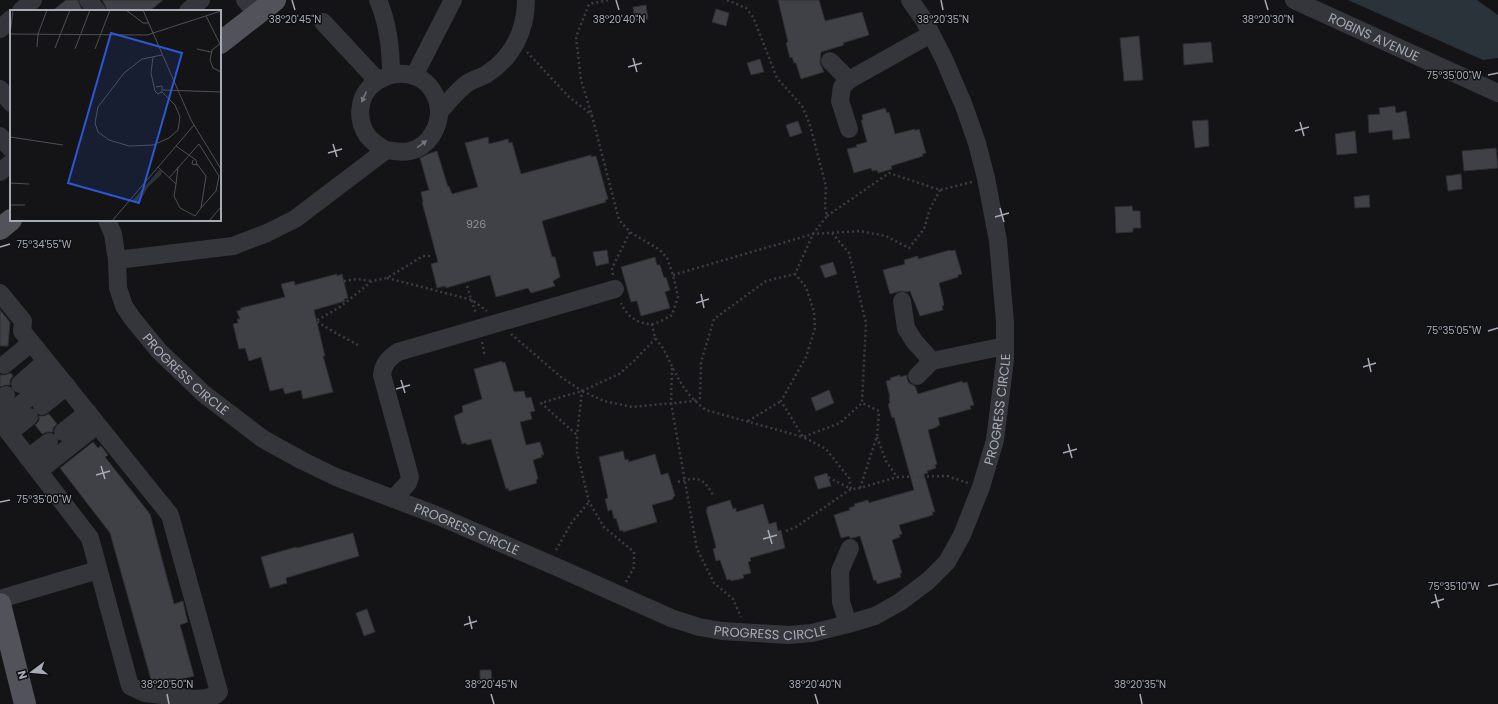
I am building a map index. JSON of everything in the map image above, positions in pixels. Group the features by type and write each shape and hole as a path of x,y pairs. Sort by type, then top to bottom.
{"main road":[{"path":"221,42 251,7 275,0"},
{"path":"0,229 10,221"},
{"path":"0,604 25,704"}],"street":[{"path":"22,10 33,0"},
{"path":"88,0 96,10"},
{"path":"189,10 201,0"},
{"path":"378,0 384,17 391,50 384,77"},
{"path":"414,76 453,0"},
{"path":"439,112 465,85 487,74 503,61 517,41 525,21 526,0"},
{"name":"PROGRESS CIRCLE","path":"106,221 113,234 117,260 118,288 124,306 132,318 159,351 204,394 270,442 336,477 436,515 671,618 699,627 722,632 789,635 812,633 848,624 875,616 900,602 928,581 947,562 962,535 982,487 995,440 1005,360 1005,322 998,241 986,178 977,143 964,106 931,34 924,20 910,0"},
{"name":"ROBINS AVENUE","path":"1294,0 1498,93"},
{"path":"0,29 10,20"},
{"path":"323,22 384,77"},
{"path":"849,129 840,101 842,87 849,80 931,34"},
{"path":"830,61 849,80"},
{"path":"399,73 414,76 424,82 432,90 437,101 439,112 437,125 431,136 422,145 411,151 398,152 386,150 375,144 367,135 362,124 360,111 362,99 368,89 384,77 399,73"},
{"path":"0,89 10,102"},
{"path":"0,136 10,148"},
{"path":"117,260 233,246 267,233 295,220 386,150"},
{"path":"0,172 10,164"},
{"path":"393,499 408,483 410,477 382,375 383,366 391,357 398,352 615,290"},
{"path":"0,292 23,321 22,331 31,343 170,515 219,692 216,695 196,699 145,693 130,686 90,538 3,425"},
{"path":"902,301 906,328 914,341 932,361"},
{"path":"4,365 31,343"},
{"path":"917,376 932,361 1005,346"},
{"path":"9,393 57,374"},
{"path":"3,425 36,412 57,374"},
{"path":"3,425 57,374"},
{"path":"34,464 56,437 92,418"},
{"path":"34,464 92,418"},
{"path":"848,624 841,602 840,571 850,548"},
{"path":"0,599 98,570"}],"path":[{"path":"608,0 589,4 576,37 580,80 592,116 619,220 630,232 660,250 667,258 678,297 672,315"},
{"path":"727,0 746,8 753,17 778,78 802,106 809,122 826,186 825,207 827,216"},
{"path":"517,41 569,97 592,116"},
{"path":"795,274 813,234 827,216 889,173 940,190 986,178"},
{"path":"673,275 813,234 860,231 886,236 909,248 924,229 930,209 940,190"},
{"path":"803,437 840,423 862,403 866,323 849,253 832,233"},
{"path":"340,282 357,279 372,281 387,278 423,256 430,256"},
{"path":"582,391 604,401 632,407 694,401 700,398 701,362 714,319 766,281 795,274"},
{"path":"748,422 781,402 806,357 815,328 814,312 806,287 795,274"},
{"path":"358,345 316,321 340,307 372,281"},
{"path":"652,324 656,338 665,350 672,368 694,401 706,410 803,437 826,450 849,478 851,489"},
{"path":"619,595 634,567 634,552 604,528 589,502 577,452 577,435 541,403 582,391 619,374 656,338"},
{"path":"672,368 671,403 697,549 714,583 733,599 742,618 744,633"},
{"path":"781,402 803,437"},
{"path":"860,488 877,436 879,411 862,403"},
{"path":"877,436 886,461 897,477"},
{"path":"824,475 851,489"},
{"path":"786,531 796,527 851,489 860,488 897,477 947,476 982,487"},
{"path":"678,482 697,478 708,484 714,497"},
{"path":"548,563 572,522 589,502"}],"shaded area":[{"path":"1348,0 1477,0 1498,15 1498,58 1483,60"}],"building":[{"path":"66,0 78,0 82,10 53,10"},
{"path":"102,0 163,0 151,10 107,10"},
{"path":"778,0 819,0 825,21 862,12 869,35 821,52 820,63 824,72 801,79 796,63 794,63 792,57 790,58 786,43 788,42"},
{"path":"646,5 648,19 635,21 633,7"},
{"path":"716,9 729,13 726,26 712,22"},
{"path":"1139,36 1143,80 1124,81 1120,38"},
{"path":"1211,42 1213,62 1184,65 1183,44"},
{"path":"760,59 764,72 751,75 747,63"},
{"path":"1395,106 1396,113 1406,111 1410,138 1393,140 1392,130 1369,133 1368,115 1380,114 1379,108"},
{"path":"885,108 887,113 889,112 895,134 919,129 926,153 922,154 923,156 891,166 892,169 878,173 877,170 872,171 871,168 854,173 847,149 857,147 856,145 867,142 861,120 863,120 862,115"},
{"path":"1208,120 1209,146 1195,148 1192,121"},
{"path":"798,121 802,133 790,137 786,125"},
{"path":"1355,131 1357,153 1337,155 1335,134"},
{"path":"488,137 489,144 508,139 509,143 512,142 521,174 591,155 591,157 596,156 608,199 605,200 606,202 542,221 552,257 555,257 560,277 553,281 555,286 531,293 528,288 496,297 490,275 446,288 445,286 437,288 431,264 438,262 422,202 421,192 429,190 420,158 437,151 448,187 449,186 452,194 478,187 465,143"},
{"path":"1496,148 1498,168 1464,171 1462,151"},
{"path":"1461,174 1462,189 1448,191 1446,176"},
{"path":"1369,195 1370,207 1355,208 1354,197"},
{"path":"1132,206 1133,211 1140,211 1141,228 1133,228 1133,232 1116,233 1115,207"},
{"path":"607,250 609,263 596,266 593,252"},
{"path":"955,250 962,274 958,275 958,277 939,283 944,305 942,306 943,310 920,316 910,291 901,291 890,294 883,270 905,264 904,260 918,256 918,259"},
{"path":"655,257 657,265 660,265 664,278 666,277 670,290 665,292 670,308 641,316 637,301 631,302 621,267"},
{"path":"833,262 837,274 825,278 820,266"},
{"path":"337,274 337,276 342,274 348,298 344,299 345,301 314,310 325,356 323,356 333,392 303,399 301,390 285,394 283,388 270,391 261,357 249,361 245,348 239,349 233,324 238,323 237,319 240,319 237,311 241,310 241,308 285,297 281,284 294,281 295,285"},
{"path":"0,310 10,322 8,346 0,346"},
{"path":"502,361 503,363 505,362 514,392 524,391 526,398 531,397 535,411 530,412 532,419 520,422 526,445 540,442 544,455 541,455 542,457 533,460 538,479 536,480 537,483 509,491 508,488 506,489 491,439 467,445 466,443 462,444 454,416 463,412 462,406 482,399 474,369"},
{"path":"11,373 13,376 10,380 10,385 0,387 0,375"},
{"path":"900,375 900,377 907,375 909,383 915,386 918,394 962,381 963,383 967,382 974,405 970,406 971,409 938,418 940,425 928,430 937,464 935,465 936,468 927,471 928,473 924,474 935,512 932,512 933,515 899,525 902,534 899,535 900,537 892,540 902,573 900,573 901,577 877,584 876,580 874,581 860,536 841,538 834,515 850,510 849,508 855,506 854,504 868,500 869,503 914,490 894,417 892,418 888,404 890,403 890,397 886,381"},
{"path":"829,390 834,403 816,411 811,398"},
{"path":"49,414 57,424 53,428 53,432 42,434 35,425 39,421 39,416"},
{"path":"93,442 98,448 101,446 108,455 105,457 150,514 174,604 183,601 188,622 180,625 194,676 163,685 152,683 110,533 60,468"},
{"path":"623,451 625,460 628,459 629,462 655,454 661,475 668,473 675,496 673,499 652,505 657,522 623,532 623,530 620,531 616,518 614,519 612,510 608,511 605,499 608,498 599,457"},
{"path":"827,473 831,486 818,489 814,477"},
{"path":"730,500 733,509 736,508 736,512 763,504 769,524 776,522 778,531 781,530 785,548 750,558 751,561 748,562 751,573 743,575 744,578 731,581 730,579 727,580 720,560 716,561 713,549 716,548 706,510 707,507"},
{"path":"353,533 359,556 286,578 287,583 270,588 261,557"},
{"path":"367,609 375,632 364,636 356,613"},
{"path":"480,670 491,670 492,680 480,681"}]}
